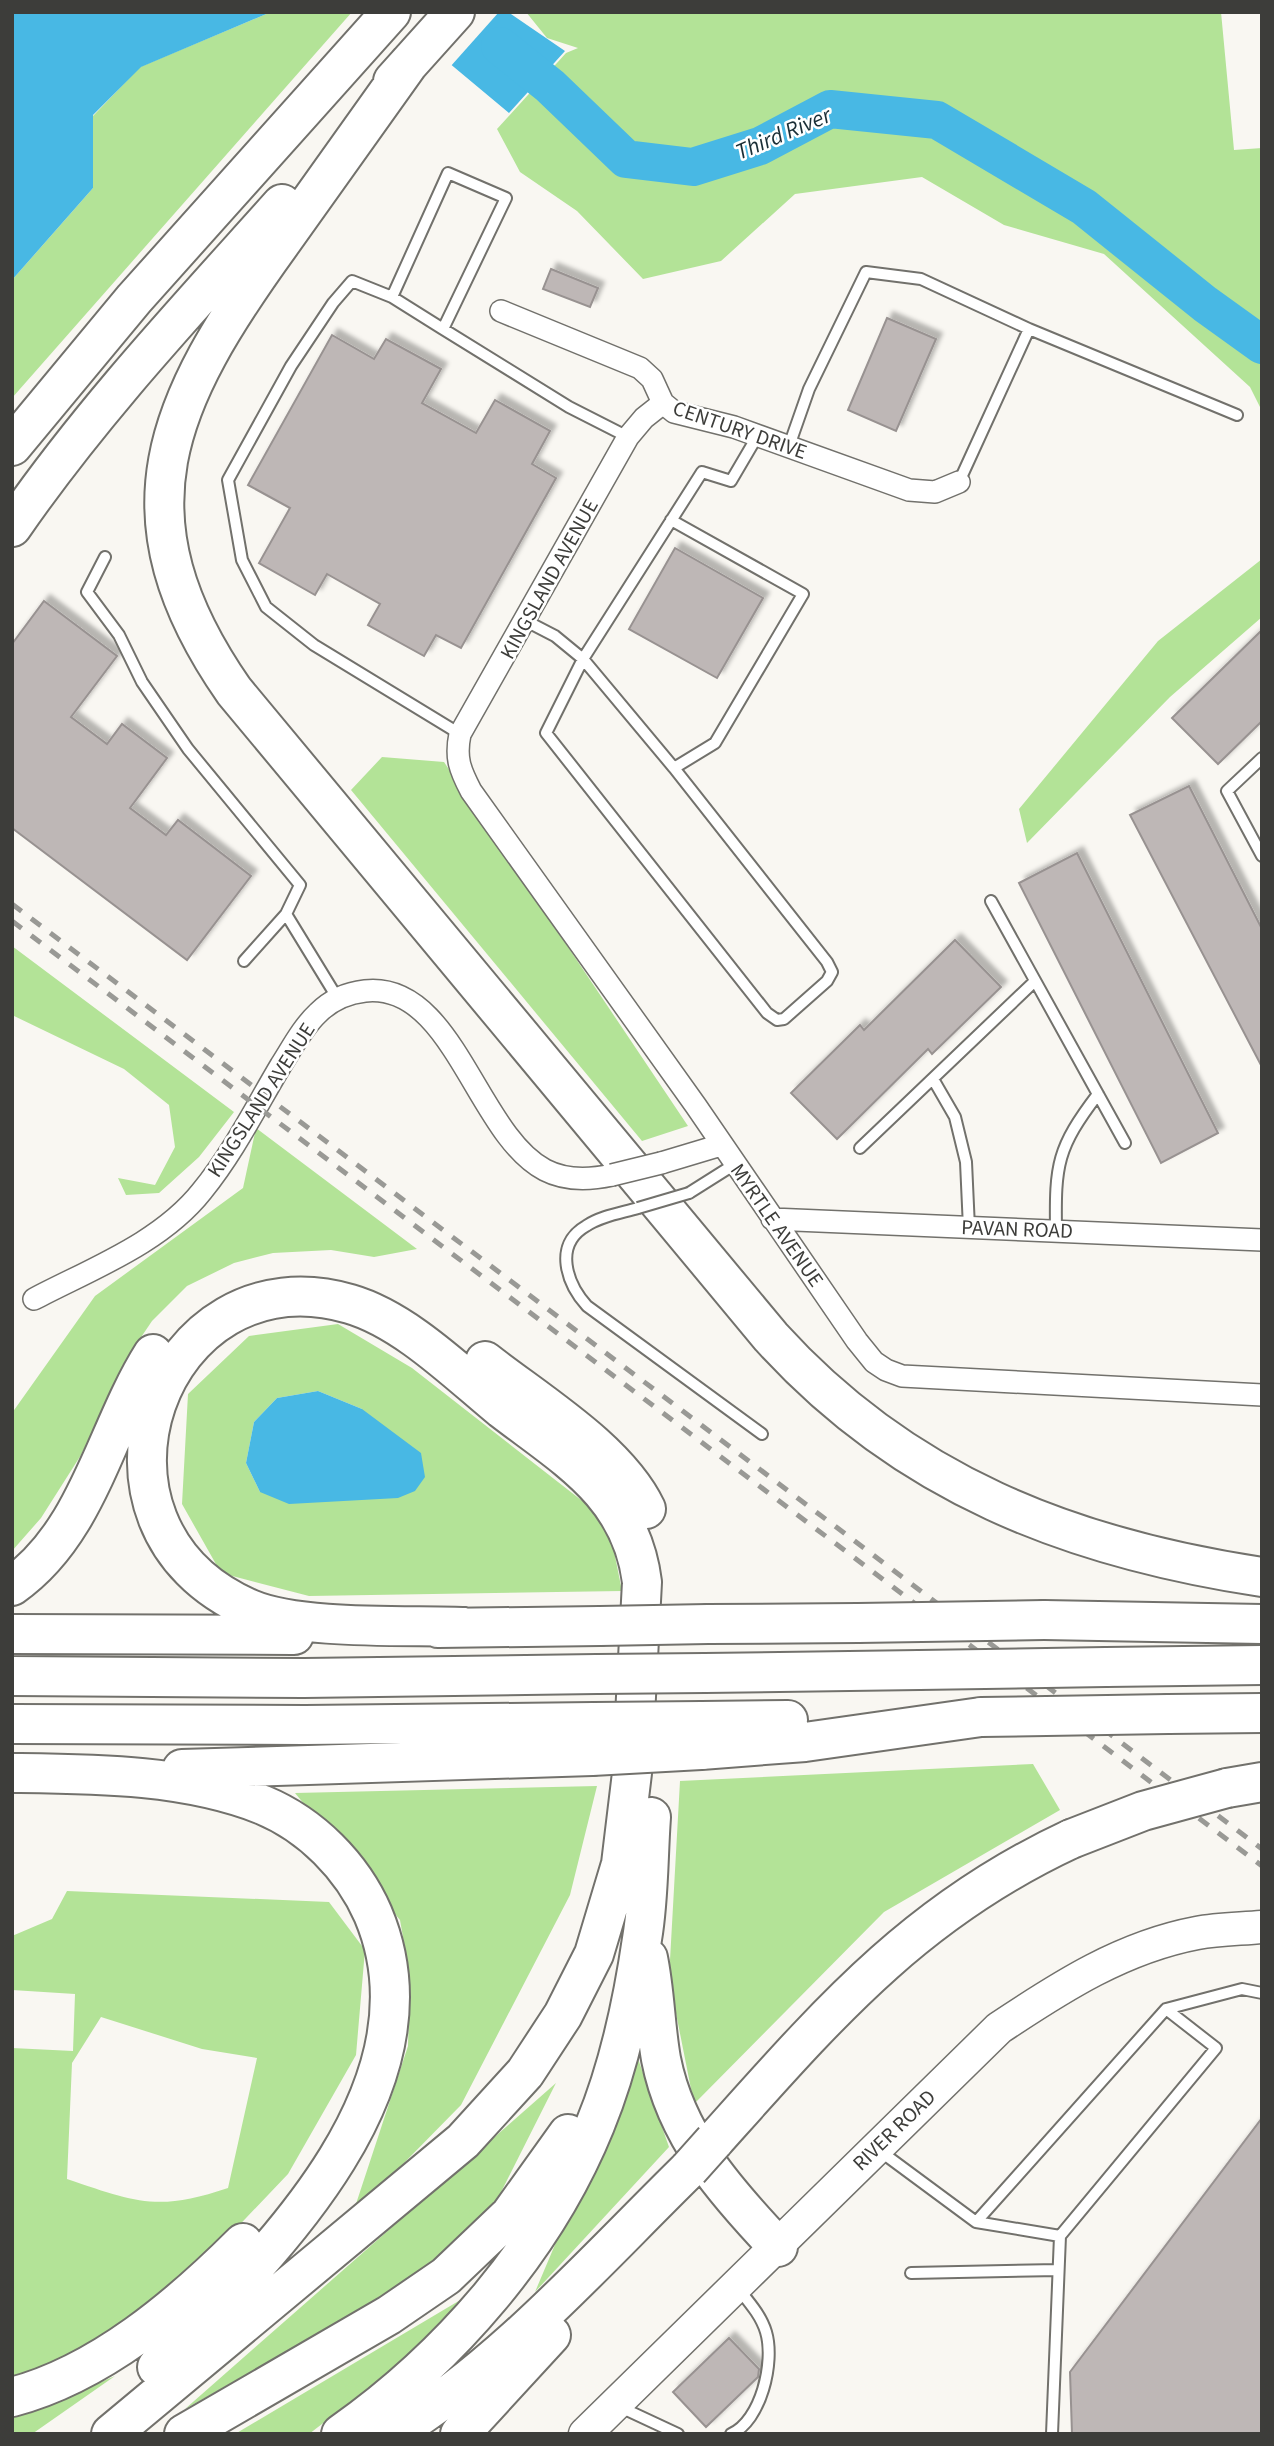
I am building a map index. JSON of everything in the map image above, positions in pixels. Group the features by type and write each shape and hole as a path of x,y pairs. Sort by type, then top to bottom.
{"highway":[{"path":"12,527 124,382 455,12"},
{"path":"12,446 125,309 383,22"},
{"path":"409,63 233,311 204,359 180,410 166,468 166,519 179,587 207,652 234,691 771,1337 837,1402 924,1465 968,1491 1022,1516 1076,1536 1139,1553 1262,1577"},
{"path":"12,1586 42,1561 65,1533 146,1364 157,1347 187,1315 241,1284 280,1275 338,1276 392,1293 423,1313 607,1457 635,1489 656,1531 664,1565 666,1599 643,1936 614,2070 596,2124 574,2170 533,2238 482,2305 446,2344 341,2434"},
{"path":"111,2434 455,2148 506,2097 563,2015 594,1954 621,1864 629,1804 642,1583 637,1553 628,1527 603,1491 406,1332 365,1309 318,1298 283,1299 232,1315 203,1335 167,1377 153,1409 146,1443 146,1477 155,1512 167,1537 185,1562 213,1588 264,1615 306,1621 463,1627"},
{"path":"12,1634 304,1635 463,1627 1044,1620 1262,1624"},
{"path":"12,1676 278,1678 1262,1665"},
{"path":"12,1773 51,1773 981,1717 1262,1713"},
{"path":"12,1724 319,1725 594,1739"},
{"path":"51,1773 158,1781 242,1798 264,1805 303,1827 333,1854 369,1904 383,1943 391,1983 387,2042 376,2082 321,2184 276,2243 181,2343 88,2434"},
{"path":"460,2434 602,2277 702,2155 827,2015 884,1960 979,1889 1071,1839 1143,1811 1244,1785"},
{"path":"643,1936 655,1990 661,2058 677,2110 711,2172 778,2247"},
{"path":"184,2434 409,2303 478,2248 526,2194 560,2146 604,2065 629,2006"},
{"path":"12,2397 55,2382 93,2362 191,2292 268,2218 358,2117"},
{"path":"392,2434 451,2394 506,2347 702,2155"}],"street":[{"name":"CENTURY DRIVE","path":"501,311 640,368 652,379 663,403 683,415 758,435 909,490 935,492 959,482"},
{"name":"KINGSLAND AVENUE","path":"458,766 460,734 628,437 644,418 663,403"},
{"name":"MYRTLE AVENUE","path":"458,766 471,791 504,840 857,1340 886,1370 902,1376 962,1380 1262,1395"},
{"name":"KINGSLAND AVENUE","path":"34,1299 139,1243 189,1206 217,1170 307,1026 338,999 374,991 388,992 414,1004 446,1041 522,1154 559,1175 585,1179 612,1175 721,1145"},
{"name":"PAVAN ROAD","path":"772,1219 1262,1240"},
{"name":"RIVER ROAD","path":"585,2434 999,2028 1076,1978 1119,1956 1200,1932 1262,1927"}],"lane":[{"path":"391,297 448,173 506,198 443,329"},
{"path":"789,446 809,389 866,272 922,279 1029,329 1237,415"},
{"path":"460,734 314,645 266,607 242,560 228,480 291,366 332,303 352,281 391,297 569,407 628,437"},
{"path":"959,482 1029,329"},
{"path":"526,621 555,636 583,659 674,768 832,972 827,981 784,1019 777,1020 767,1013 545,733 583,659 702,472 731,481 754,447 758,435"},
{"path":"670,520 803,594 715,743 674,768"},
{"path":"105,557 87,592 119,635 142,682 188,749 300,885 286,914 244,961"},
{"path":"1262,758 1227,791 1262,856"},
{"path":"991,901 1125,1143"},
{"path":"286,914 338,999"},
{"path":"860,1148 1035,981"},
{"path":"933,1079 956,1117 966,1162 969,1228"},
{"path":"1056,1231 1055,1176 1069,1132 1098,1094"},
{"path":"735,1164 689,1193 599,1219 583,1227 572,1238 566,1266 575,1293 587,1306 762,1434"},
{"path":"976,2222 1166,2009 1242,1989 1262,1993"},
{"path":"1052,2434 1060,2236 1216,2048 1166,2009"},
{"path":"876,2148 976,2222 1060,2236"},
{"path":"911,2273 1058,2270"},
{"path":"731,2434 745,2424 765,2386 767,2338 759,2315 737,2287"},
{"path":"616,2404 678,2434"}],"green space":[{"path":"271,12 352,12 12,398 12,280 93,188 93,116 140,67"},
{"path":"526,12 1221,12 1234,150 1262,148 1262,411 1250,387 1104,254 1004,225 922,177 795,194 721,261 643,279 577,211 520,172 497,129 566,53 578,48 547,38"},
{"path":"1262,559 1262,617 1170,697 1027,843 1019,809 1158,641"},
{"path":"382,757 444,762 688,1126 642,1141 351,790"},
{"path":"12,946 234,1112 199,1157 159,1193 126,1195 118,1178 155,1185 175,1147 169,1105 124,1069 12,1015"},
{"path":"256,1128 417,1249 374,1257 331,1250 273,1253 234,1263 187,1286 152,1321 125,1361 81,1455 41,1518 12,1551 12,1413 95,1296 243,1188"},
{"path":"338,1324 412,1368 608,1521 622,1591 309,1596 221,1573 182,1504 188,1394 249,1336","holes":["318,1391 362,1409 260,1492 246,1463 254,1422 277,1398"]},
{"path":"1033,1764 1060,1810 884,1912 694,2104 669,1978 680,1781"},
{"path":"597,1786 570,1895 461,2105 352,2216 408,2046 410,1977 400,1920 295,1793"},
{"path":"67,1891 329,1902 365,1950 356,2055 288,2174 227,2238 176,2282 92,2343 54,2365 12,2379 12,2048 73,2051 75,1994 12,1990 12,1936 52,1919","holes":["101,2017 202,2049 257,2058 228,2188 183,2200 164,2202 129,2198 67,2179 72,2063"]},
{"path":"636,2053 669,2147 535,2292"},
{"path":"556,2083 492,2210 400,2289 185,2409"},
{"path":"467,2296 405,2360 309,2434 235,2434"},
{"path":"115,2376 32,2434 12,2434 12,2415"}],"water":[{"path":"12,12 271,12 141,67 93,115 93,188 12,280"},
{"path":"388,12 508,12 565,51 509,113"},
{"path":"318,1391 362,1409 421,1453 425,1477 415,1491 398,1498 289,1504 260,1492 246,1463 254,1422 277,1398"}],"pier":[{"path":"385,12 499,12 450,67"}],"building":[{"path":"551,269 598,288 590,307 543,289"},
{"path":"887,318 936,339 896,431 848,410"},
{"path":"332,335 374,359 386,339 441,369 422,403 476,433 495,400 550,431 532,464 556,478 461,648 436,635 424,656 368,625 380,604 327,574 315,595 259,563 290,508 248,485"},
{"path":"675,548 763,598 717,678 629,629"},
{"path":"44,601 117,656 71,717 107,744 122,724 167,758 130,808 166,835 178,820 251,876 187,960 12,828 12,644"},
{"path":"1262,630 1262,721 1218,764 1172,718"},
{"path":"1189,786 1262,929 1262,1067 1130,815"},
{"path":"1077,853 1218,1133 1161,1163 1019,883"},
{"path":"955,940 1001,987 932,1054 928,1049 837,1139 791,1093 860,1025 864,1030"},
{"path":"1262,2118 1262,2434 1072,2434 1070,2372"},
{"path":"729,2338 759,2369 758,2377 706,2427 673,2392"}],"waterway":[{"name":"Third River","path":"500,46 550,86 626,159 693,167 760,146 830,109 937,120 1084,207 1205,304 1262,345"}],"railway":[{"path":"12,904 1262,1849"},
{"path":"12,921 1262,1866"}]}
